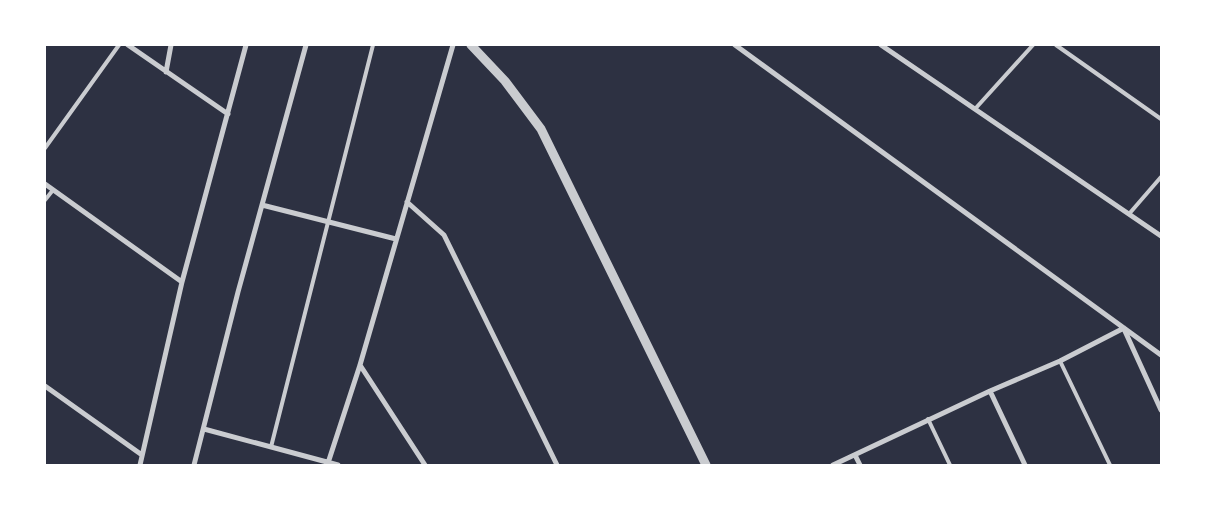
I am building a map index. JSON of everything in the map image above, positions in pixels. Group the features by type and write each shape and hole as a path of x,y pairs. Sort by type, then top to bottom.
{"street":[{"path":"128,45 228,114"},
{"path":"166,72 171,45"},
{"path":"140,465 182,282 246,45"},
{"path":"194,465 306,45"},
{"path":"328,462 360,365 453,45"},
{"path":"471,45 505,82 541,129 706,465"},
{"path":"734,45 1161,355"},
{"path":"881,45 1161,236"},
{"path":"45,184 182,282"},
{"path":"406,202 444,235 557,465"},
{"path":"262,205 328,220 396,239"},
{"path":"833,465 928,419 1060,361 1124,328"},
{"path":"1124,328 1161,410"},
{"path":"360,365 425,465"},
{"path":"45,386 142,455"},
{"path":"990,391 1025,465"},
{"path":"204,429 338,465"},
{"path":"855,455 860,465"}],"lane":[{"path":"45,148 119,45"},
{"path":"271,448 373,45"},
{"path":"975,109 1033,45"},
{"path":"1056,45 1161,119"},
{"path":"1129,214 1161,177"},
{"path":"45,200 53,190"},
{"path":"1060,361 1110,465"},
{"path":"928,419 950,465"}]}
